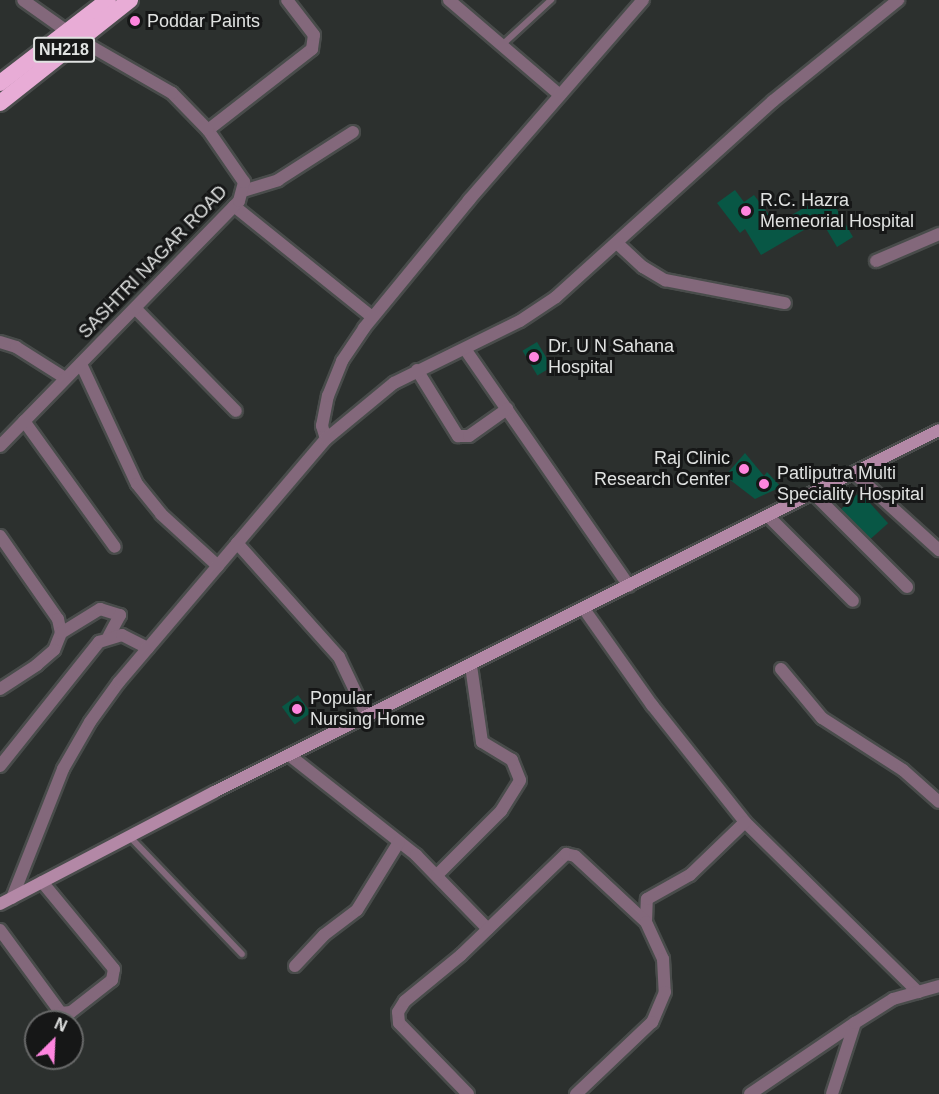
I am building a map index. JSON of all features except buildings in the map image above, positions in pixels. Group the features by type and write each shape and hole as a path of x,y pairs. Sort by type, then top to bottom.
{"highway":[{"name":"NH218","path":"0,103 108,0"},
{"name":"NH218","path":"0,83 130,0"}],"main road":[{"path":"0,904 289,755 939,430"}],"street":[{"name":"SASHTRI NAGAR ROAD","path":"0,446 234,206 243,192 240,173 208,130 156,82 72,35 23,0"},
{"path":"208,130 312,49 314,35 286,0"},
{"path":"449,0 560,95"},
{"path":"326,439 322,426 328,396 342,361 372,317 643,0"},
{"path":"12,898 63,769 90,722 148,648 326,439 364,404 417,370 520,321 556,297 618,244 773,101 898,0"},
{"path":"243,192 278,180 353,132"},
{"path":"234,206 372,317"},
{"path":"876,261 939,234"},
{"path":"618,244 643,267 665,280 785,303"},
{"path":"135,308 236,411"},
{"path":"0,342 16,347 64,378"},
{"path":"465,348 629,586"},
{"path":"81,364 137,484 161,514 218,566"},
{"path":"417,370 458,436 469,436 507,409"},
{"path":"24,421 115,547"},
{"path":"854,473 939,550"},
{"path":"813,493 907,587"},
{"path":"768,516 853,601"},
{"path":"0,536 58,619 61,633 54,650 0,689"},
{"path":"237,543 339,657 367,716"},
{"path":"61,633 100,609 120,615 109,636"},
{"path":"584,609 658,714 745,822 813,892 918,992"},
{"path":"0,766 99,642 109,636 122,635 148,648"},
{"path":"437,874 501,811 520,780 512,760 482,742 471,666"},
{"path":"781,669 822,718 903,770 939,802"},
{"path":"289,755 437,874 488,929"},
{"path":"646,922 647,899 690,875 745,822"},
{"path":"296,966 324,935 357,910 399,842"},
{"path":"468,1094 399,1023 398,1012 405,1001 488,929 566,854 575,856 646,922 663,959 665,992 661,1009 652,1022 576,1094"},
{"path":"0,930 61,1013 71,1012 112,980 114,969 42,882"},
{"path":"750,1094 893,999 939,986"},
{"path":"832,1094 855,1023"}],"lane":[{"path":"501,45 551,0"},
{"path":"130,836 242,954"}],"place":[{"name":"Poddar Paints","path":"135,21"},
{"name":"R.C. Hazra Memeorial Hospital","path":"746,211"},
{"name":"Dr. U N Sahana Hospital","path":"534,357"},
{"name":"Raj Clinic Research Center","path":"744,469"},
{"name":"Patliputra Multi Speciality Hospital","path":"764,484"},
{"name":"Popular Nursing Home","path":"297,709"}]}
